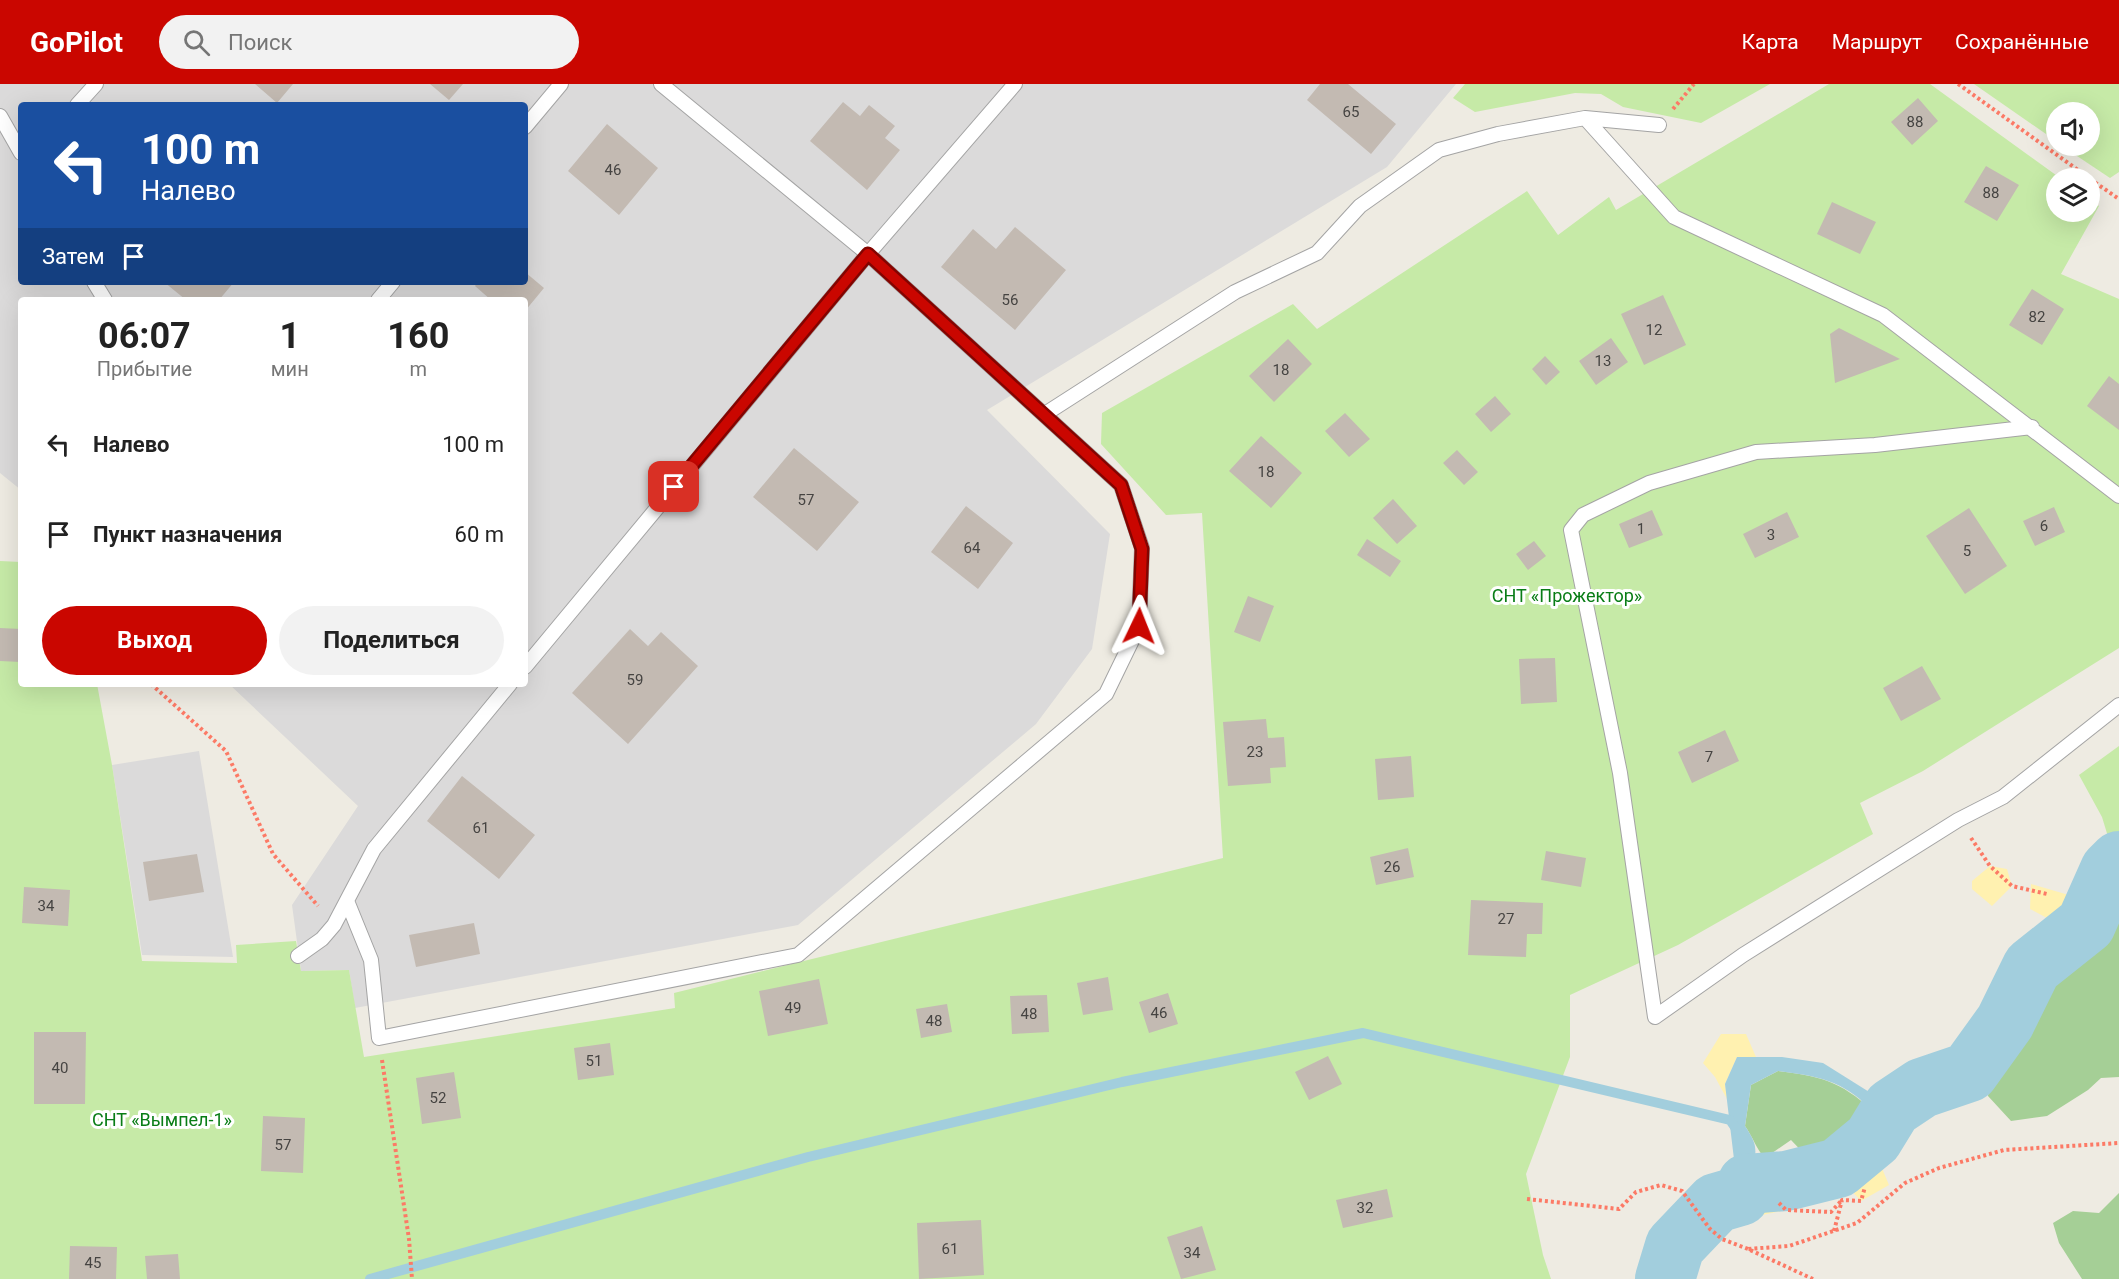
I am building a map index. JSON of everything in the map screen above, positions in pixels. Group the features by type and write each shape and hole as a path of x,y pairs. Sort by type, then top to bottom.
{"lane":[{"path":"80,102 96,84"},
{"path":"528,123 561,84"},
{"path":"347,902 370,960 379,1038 798,955 1107,694 1139,626 1142,549 1121,485 868,254 661,84"},
{"path":"528,663 868,254 1015,84"},
{"path":"0,116 18,148"},
{"path":"1045,414 1235,292 1317,253 1360,206 1438,150 1498,134 1585,118 1659,125"},
{"path":"1585,118 1674,217 1883,315 2032,427 2119,496"},
{"path":"380,297 390,285"},
{"path":"2032,427 1875,445 1756,452 1649,483 1583,515 1571,530 1620,773 1655,1017 1743,955 1958,820 2003,797 2119,705"},
{"path":"298,956 322,939 334,925 374,849 508,687"}],"path":[{"path":"1659,125 1694,84"},
{"path":"1958,84 2074,168"},
{"path":"2100,186 2119,199"},
{"path":"154,687 226,751 273,854 334,925"},
{"path":"1958,820 1990,866 2012,886 2047,894"},
{"path":"379,1038 409,1239 412,1278"},
{"path":"1748,1249 1789,1246 1857,1223 1905,1183 1940,1168 2004,1150 2119,1143"},
{"path":"1527,1199 1619,1209 1636,1192 1661,1185 1682,1191 1710,1229 1722,1239 1813,1279"},
{"path":"1842,1200 1861,1201 1865,1187"},
{"path":"1834,1232 1842,1200"},
{"path":"1779,1203 1786,1210 1831,1212 1842,1200"}],"shaded area":[{"path":"0,84 1456,84 1387,167 987,410 1110,534 1092,649 1036,724 798,925 355,1008 349,970 301,971 292,905 358,806 232,687 528,687 528,297 18,297 18,488 0,473"},
{"path":"199,751 233,957 142,955 112,765"}],"green space":[{"path":"1465,84 1770,84 1701,123 1623,107 1601,94 1575,93 1475,112 1453,98"},
{"name":"СНТ «Прожектор»","path":"1829,84 1930,84 2046,168 2046,222 2090,222 2061,274 2119,299 2119,648 1923,771 1860,803 1873,834 1678,945 1570,995 1570,1057 1526,1174 1543,1255 1551,1279 0,1279 0,561 18,562 18,687 98,687 142,961 237,963 236,945 296,941 301,971 349,970 364,1057 675,1008 674,993 1223,858 1202,513 1166,515 1101,444 1102,413 1293,304 1317,329 1527,191 1558,235 1609,197 1616,210"},
{"path":"1974,84 2119,84 2119,172 2110,178 2100,171 2100,168 2095,168 2077,156 2100,156 2100,102 2046,102 2046,134"},
{"path":"2119,746 2119,854 2109,840 2102,817 2079,775"},
{"path":"2119,910 2119,1077 2101,1078 2088,1090 2047,1116 2011,1121 1988,1096 1990,1081 1998,1058 2030,1000 2043,965 2069,953 2095,950 2113,928"},
{"path":"1778,1071 1806,1075 1839,1086 1872,1110 1861,1141 1850,1138 1813,1163 1791,1140 1765,1158 1745,1126 1751,1085"},
{"path":"2119,1193 2119,1279 2082,1279 2059,1243 2053,1223 2073,1211 2099,1213"}],"sand":[{"path":"1990,866 2007,869 2012,886 1992,906 1972,889 1972,881"},
{"path":"2031,884 2079,898 2092,897 2086,904 2072,912 2045,941 2049,931 2047,918 2030,909"},
{"path":"1721,1034 1746,1034 1756,1057 1737,1057 1725,1084 1727,1099 1715,1077 1703,1063"},
{"path":"1876,1154 1889,1185 1861,1201 1843,1182"},
{"path":"1754,1190 1797,1192 1786,1210 1753,1217 1743,1200"}],"water":[{"path":"2110,870 2119,870 2119,910 2113,928 2095,950 2050,952 2045,942 2056,930 2059,913 2076,909 2089,899"},
{"path":"1737,1057 1782,1057 1823,1063 1874,1095 1894,1085 1922,1088 1895,1131 1876,1154 1843,1182 1797,1192 1754,1190 1740,1203 1716,1203 1720,1186 1736,1176 1725,1084","holes":["1778,1071 1829,1081 1840,1086 1872,1110 1861,1141 1850,1138 1806,1167 1762,1179 1753,1169 1755,1146 1745,1126 1751,1085"]}],"building":[{"path":"255,84 293,84 276,102"},
{"path":"430,84 463,84 449,100"},
{"path":"1320,84 1348,84 1396,124 1371,154 1307,100"},
{"path":"1918,98 1938,121 1912,145 1891,122"},
{"path":"843,102 860,116 869,105 895,126 885,138 900,150 867,190 810,141"},
{"path":"607,124 658,168 619,215 568,171"},
{"path":"1986,166 2019,185 1997,221 1964,202"},
{"path":"1832,202 1876,222 1860,254 1817,234"},
{"path":"1015,227 1066,270 1015,330 941,267 973,229 996,249"},
{"path":"528,275 544,288 528,307 528,297 488,297 475,286 528,285"},
{"path":"168,285 232,285 222,297 182,297"},
{"path":"2032,289 2064,309 2042,345 2009,325"},
{"path":"1663,295 1686,345 1644,365 1621,314"},
{"path":"1839,328 1900,359 1835,383 1830,334"},
{"path":"1611,338 1628,362 1596,385 1579,361"},
{"path":"1288,339 1312,364 1274,402 1249,376"},
{"path":"1545,356 1560,372 1546,385 1532,369"},
{"path":"2109,376 2119,384 2119,430 2087,406"},
{"path":"1495,396 1511,414 1491,432 1475,414"},
{"path":"1345,413 1370,439 1349,457 1325,431"},
{"path":"1261,436 1302,473 1271,508 1229,471"},
{"path":"794,448 859,502 817,551 753,497"},
{"path":"1457,450 1478,472 1464,485 1443,463"},
{"path":"1393,499 1417,526 1397,544 1373,518"},
{"path":"966,506 1013,543 978,589 931,552"},
{"path":"2054,507 2065,532 2035,546 2023,521"},
{"path":"1969,508 2007,566 1965,594 1926,536"},
{"path":"1652,510 1663,535 1629,548 1619,524"},
{"path":"1787,512 1799,537 1755,558 1743,534"},
{"path":"1367,539 1401,561 1390,577 1357,555"},
{"path":"1534,541 1546,556 1528,570 1516,554"},
{"path":"1248,596 1274,606 1260,642 1234,632"},
{"path":"0,628 18,629 18,662 0,661"},
{"path":"630,629 648,646 661,632 698,666 628,744 572,693"},
{"path":"1555,658 1557,702 1521,704 1519,659"},
{"path":"1922,666 1941,699 1901,721 1883,688"},
{"path":"1266,719 1268,738 1284,737 1286,767 1270,768 1271,783 1228,786 1223,722"},
{"path":"1725,730 1739,761 1692,783 1678,752"},
{"path":"1411,756 1414,797 1378,800 1375,759"},
{"path":"462,776 535,835 499,879 427,821"},
{"path":"1408,848 1414,877 1376,885 1370,857"},
{"path":"1546,851 1586,858 1581,887 1541,880"},
{"path":"197,854 204,892 149,901 143,862"},
{"path":"24,887 70,890 68,926 22,923"},
{"path":"1471,900 1543,903 1542,934 1527,934 1526,957 1468,955"},
{"path":"474,923 480,954 416,967 409,935"},
{"path":"1108,977 1113,1010 1083,1015 1077,983"},
{"path":"819,979 828,1024 768,1036 759,991"},
{"path":"1168,993 1178,1024 1149,1033 1139,1002"},
{"path":"1047,995 1049,1032 1012,1034 1010,996"},
{"path":"947,1004 952,1032 921,1038 916,1009"},
{"path":"34,1032 86,1032 85,1104 34,1104"},
{"path":"610,1043 614,1075 578,1080 574,1048"},
{"path":"1328,1056 1342,1084 1309,1100 1295,1072"},
{"path":"454,1072 461,1118 422,1124 416,1078"},
{"path":"263,1116 305,1118 303,1173 261,1171"},
{"path":"1387,1189 1393,1217 1343,1228 1336,1200"},
{"path":"981,1220 984,1275 919,1279 917,1223"},
{"path":"1202,1226 1216,1270 1181,1279 1167,1237"},
{"path":"70,1246 117,1247 116,1279 69,1279"},
{"path":"178,1254 180,1279 147,1279 145,1256"}],"waterway":[{"path":"1665,1279 1675,1246 1716,1203 1740,1196 1747,1184 1786,1181 1838,1168 1873,1139 1892,1108 1922,1088 1969,1072 2005,1022 2032,967 2086,924 2110,870 2119,861"},
{"path":"370,1279 808,1157 1122,1082 1363,1033 1730,1120 1737,1130"}],"route":[{"path":"674,487 868,254 1121,485 1142,549 1139,626"}],"park label":[{"name":"СНТ «Вымпел-1»","path":"162,1120"}]}
